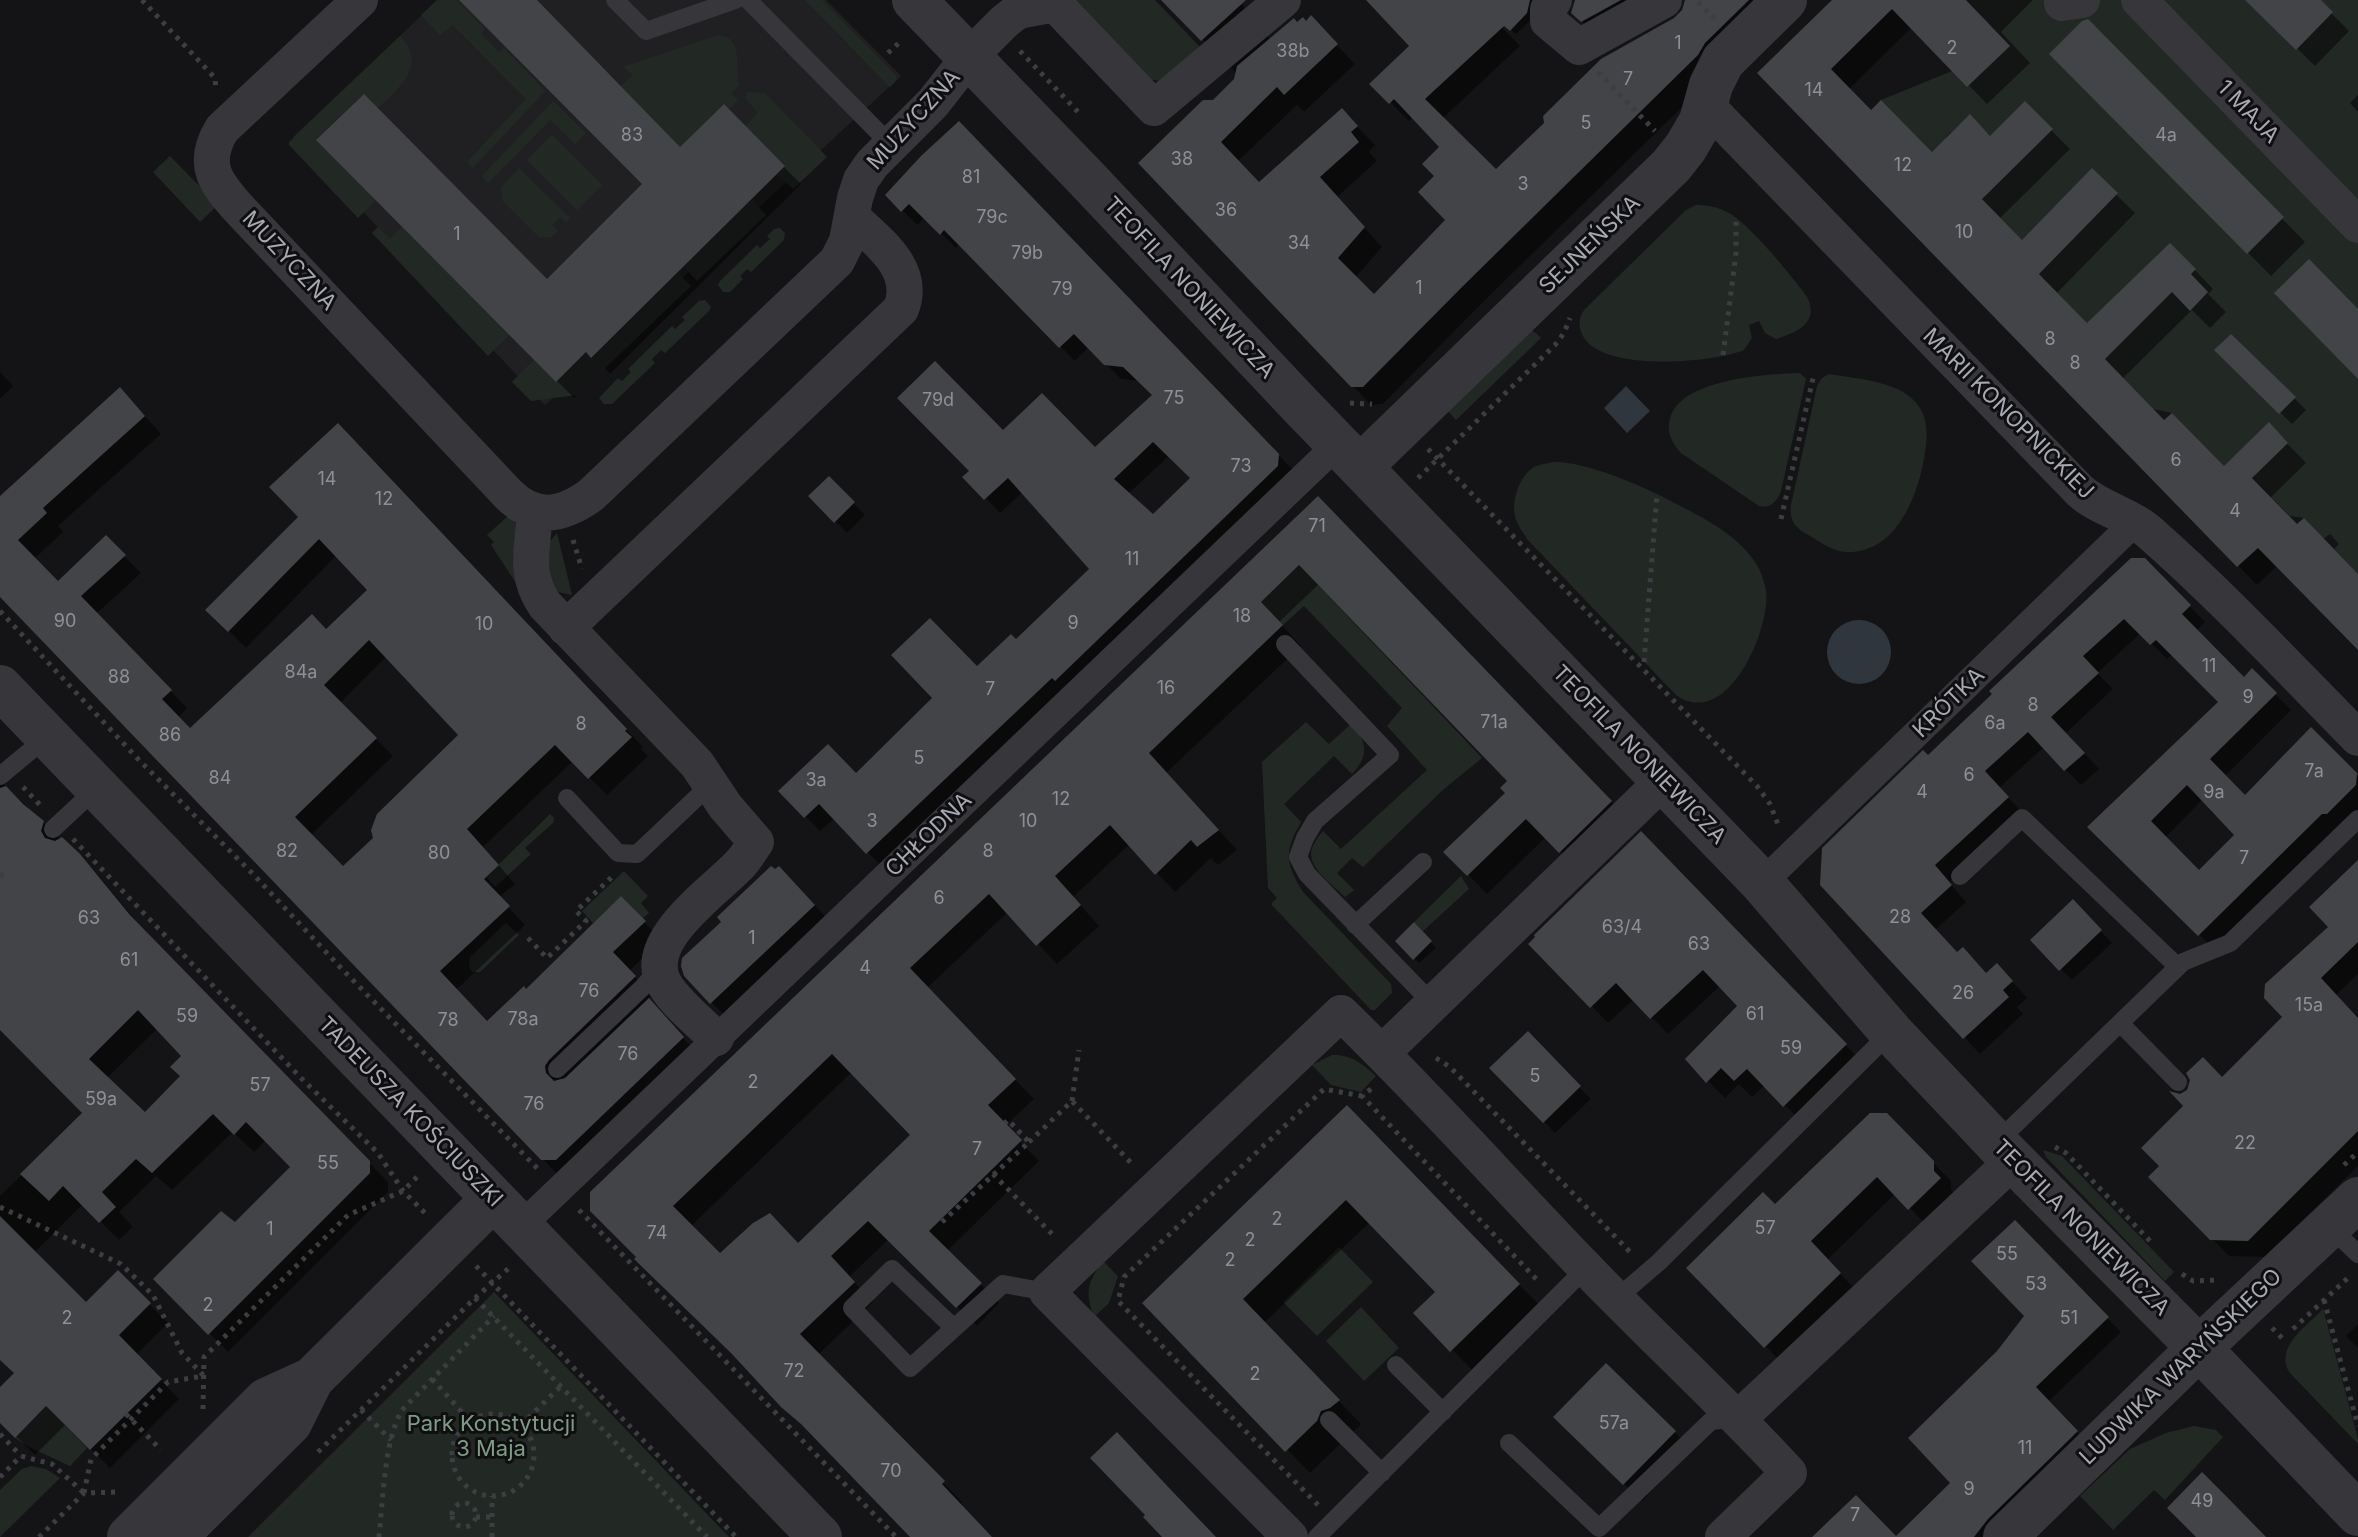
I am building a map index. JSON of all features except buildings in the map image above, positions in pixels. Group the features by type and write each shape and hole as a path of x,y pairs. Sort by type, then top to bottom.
{"street":[{"name":"MUZYCZNA","path":"360,0 222,129 212,145 214,172 226,194 469,452 520,505 535,512 565,510 591,495 837,261 847,241 861,180 872,164 933,103 969,57 1018,11 1055,4 1154,108 1283,0"},
{"name":"TEOFILA NONIEWICZA","path":"914,0 1664,780 1774,872 1891,1032 2019,1150 2199,1348 2358,1514"},
{"path":"1554,0 1548,9 1548,21 1579,47 1664,0"},
{"name":"SEJNEŃSKA","path":"1349,455 1671,166 1695,133 1715,73 1723,61 1785,0"},
{"name":"1 MAJA","path":"2139,0 2358,225"},
{"name":"MARII KONOPNICKIEJ","path":"1706,105 2080,491 2102,507 2135,522 2223,599 2358,738"},
{"path":"566,628 901,309 906,285 897,262 852,217"},
{"name":"CHŁODNA","path":"507,1213 558,1190 716,1038 1349,455"},
{"path":"535,512 530,571 532,583 545,605 704,774 725,806 756,842 743,861 672,932 661,953 659,969 663,982 716,1038"},
{"name":"KRÓTKA","path":"1774,872 2135,522"},
{"name":"TADEUSZA KOŚCIUSZKI","path":"0,687 820,1537"},
{"path":"1388,1059 1432,1003 1664,780"},
{"path":"1290,1537 1047,1292 1341,1013 1616,1299 1739,1418 1789,1473 1723,1537"},
{"path":"1739,1418 2019,1150"},
{"path":"129,1537 266,1400 312,1379 507,1213"},
{"name":"LUDWIKA WARYŃSKIEGO","path":"2005,1537 2199,1348 2348,1226"},
{"path":"175,1537 290,1423 312,1379"}],"lane":[{"path":"615,0 646,31 735,0"},
{"path":"748,0 891,145"},
{"path":"1285,644 1390,755 1315,821 1298,857 1307,874 1432,1003"},
{"path":"3,773 47,737"},
{"path":"567,798 618,853 637,854 704,774"},
{"path":"56,826 97,788"},
{"path":"1960,876 2022,818 2178,967"},
{"path":"2019,1150 2034,1108 2120,1023 2183,962 2230,943 2358,819"},
{"path":"1355,925 1423,862"},
{"path":"557,1069 659,969"},
{"path":"2120,1023 2178,1082"},
{"path":"1616,1299 1659,1262 1891,1032"},
{"path":"1317,1537 1586,1268"},
{"path":"954,1328 892,1269 852,1308 910,1368 1003,1284 1047,1292"},
{"path":"1396,1365 1443,1412"},
{"path":"1509,1443 1599,1528 1711,1421 1739,1418"},
{"path":"1329,1420 1382,1473"}],"path":[{"path":"142,0 215,78 216,92"},
{"path":"1579,47 1586,60 1655,132"},
{"path":"1723,355 1736,253 1736,217"},
{"path":"1781,519 1814,374"},
{"path":"1437,459 1762,792 1776,817 1774,872"},
{"path":"1644,662 1657,494"},
{"path":"569,528 584,578"},
{"path":"0,611 138,759 896,1537"},
{"path":"3,773 378,1153 403,1191 348,1215 204,1357 204,1407 193,1418"},
{"path":"528,938 547,958 586,921 576,911 637,854"},
{"path":"0,876 6,871"},
{"path":"942,1222 1072,1101 1079,1050"},
{"path":"1432,1056 1450,1067 1630,1255 1640,1253"},
{"path":"1362,1096 1388,1059"},
{"path":"1334,1521 1118,1301 1124,1277 1324,1089 1362,1096 1556,1300"},
{"path":"1072,1101 1142,1174"},
{"path":"1005,1123 1008,1120 1029,1142"},
{"path":"2019,1150 2066,1153 2158,1249"},
{"path":"993,1174 1079,1262"},
{"path":"0,1207 121,1264 153,1295 182,1353 204,1376"},
{"path":"2293,1329 2358,1268"},
{"path":"2178,1270 2193,1281 2223,1281"},
{"path":"318,1452 493,1284 736,1537"},
{"path":"475,1298 707,1537"},
{"path":"2324,1300 2358,1426"},
{"path":"379,1537 393,1428 402,1410 494,1316"},
{"path":"39,1537 84,1493 91,1459 128,1417 168,1382 204,1376"},
{"path":"432,1379 470,1421"},
{"path":"521,1425 561,1386"},
{"path":"361,1410 391,1440"},
{"path":"491,1414 503,1415 521,1425 530,1439 532,1466 516,1488 492,1496 474,1491 458,1478 453,1466 454,1441 470,1421 491,1414"},
{"path":"128,1417 161,1450"},
{"path":"0,1434 21,1456 52,1464 84,1493 117,1493 128,1483"},
{"path":"150,1461 172,1440"},
{"path":"0,1477 21,1456"},
{"path":"469,1505 474,1491"},
{"path":"492,1496 492,1537"},
{"path":"460,1504 474,1509 476,1517 466,1527 456,1523 453,1513 460,1504"},
{"path":"476,1517 492,1517"},
{"path":"466,1527 469,1537"}],"shaded area":[{"path":"438,0 826,0 901,76 545,405 293,137"},
{"path":"1626,386 1650,411 1627,433 1604,408"},
{"path":"1853,620 1865,620 1882,629 1889,640 1889,664 1882,675 1865,684 1853,684 1841,679 1832,670 1827,658 1827,646 1832,634 1841,625"}],"green space":[{"path":"437,0 456,0 485,29 481,34 499,52 504,48 545,91 473,168 467,162 526,99 453,25 440,35 421,15"},
{"path":"805,0 822,0 897,80 890,87"},
{"path":"1073,0 1155,0 1202,49 1163,81 1151,80"},
{"path":"1966,0 2358,0 2358,574 2334,549 2339,544 2330,534 2323,539 2304,518 2290,516 2233,458 2224,466 2172,413 2153,409 2105,359 2113,350 2017,251 2025,243 1954,171 1990,136 1970,115 1946,137 1941,161 1881,100 1952,71 1994,30"},
{"path":"718,35 732,41 735,47 739,85 731,94 738,100 729,109 723,104 680,147 621,86 633,75 623,67"},
{"path":"400,36 411,57 411,66 402,84 378,108 363,94 316,139 376,200 358,218 289,142"},
{"path":"748,92 765,93 827,157 793,189 777,174 785,165 745,126 758,113 745,98"},
{"path":"553,101 586,133 575,144 550,120 488,183 482,176"},
{"path":"552,135 602,185 577,210 527,160"},
{"path":"170,156 218,205 200,222 153,172"},
{"path":"519,168 570,218 566,222 560,217 552,225 558,231 551,237 540,238 502,200 501,187"},
{"path":"752,199 766,215 697,281 684,267"},
{"path":"1696,205 1727,212 1758,238 1807,297 1811,314 1808,320 1792,333 1776,339 1765,333 1759,321 1749,325 1752,338 1744,350 1708,358 1657,362 1632,360 1610,355 1592,346 1580,328 1584,310 1686,210"},
{"path":"378,227 390,239 402,227 509,335 488,356 372,233"},
{"path":"780,228 785,233 784,240 751,272 747,269 740,276 743,279 730,292 723,292 718,285 720,281 757,245 760,248 770,239 767,236 774,229"},
{"path":"678,273 691,286 577,395 531,401 512,382 534,360 556,382 586,352 592,357"},
{"path":"705,300 711,307 709,311 665,353 661,350 652,359 655,363 612,404 604,404 599,398 618,378 622,381 631,372 628,369 672,326 675,329 685,320 682,317 699,301"},
{"path":"1529,327 1541,338 1456,420 1445,408"},
{"path":"1800,373 1806,379 1781,491 1770,505 1759,506 1681,453 1669,433 1670,419 1677,406 1689,395 1706,387 1747,377"},
{"path":"1829,374 1893,387 1917,403 1926,425 1921,474 1902,519 1881,542 1851,552 1835,550 1821,543 1798,528 1791,516 1817,386"},
{"path":"1555,462 1596,470 1665,498 1726,533 1755,562 1766,590 1766,607 1753,650 1728,688 1712,699 1695,702 1676,695 1527,539 1515,515 1517,491 1530,470"},
{"path":"509,515 517,525 518,586 487,535"},
{"path":"557,533 572,595 558,592 551,586 547,545"},
{"path":"1299,565 1482,758 1444,789 1363,867 1352,858 1337,873 1354,890 1345,897 1312,861 1313,845 1323,831 1341,849 1427,770 1387,726 1402,708 1304,606 1283,625 1261,602"},
{"path":"1306,722 1329,744 1351,724 1363,743 1364,755 1352,774 1334,756 1284,804 1301,822 1289,857 1303,892 1391,984 1392,993 1375,1010 1371,1010 1271,904 1277,898 1268,888 1262,762"},
{"path":"550,814 554,818 553,823 525,848 531,854 495,887 486,877"},
{"path":"624,871 648,896 641,903 649,913 643,918 621,896 593,923 582,911"},
{"path":"1461,876 1469,889 1423,931 1414,922"},
{"path":"506,923 519,935 480,972 472,972 470,957"},
{"path":"1332,1055 1356,1061 1376,1076 1361,1092 1331,1085 1312,1065"},
{"path":"2043,1150 2062,1156 2174,1272 2165,1281 2046,1157"},
{"path":"1339,1247 1373,1282 1317,1336 1283,1302"},
{"path":"1103,1261 1118,1276 1109,1303 1094,1317 1089,1288"},
{"name":"Park Konstytucji 3 Maja","path":"494,1292 729,1537 248,1537 475,1311"},
{"path":"1361,1307 1399,1348 1364,1381 1326,1341"},
{"path":"2323,1309 2358,1444 2289,1372 2286,1363 2289,1345"},
{"path":"46,1406 87,1448 70,1466 15,1438"},
{"path":"2194,1426 2216,1430 2223,1437 2165,1500 2154,1490 2113,1530 2080,1496 2130,1449 2166,1433"},
{"path":"31,1466 46,1469 60,1478 0,1537 0,1490 22,1469"}]}
